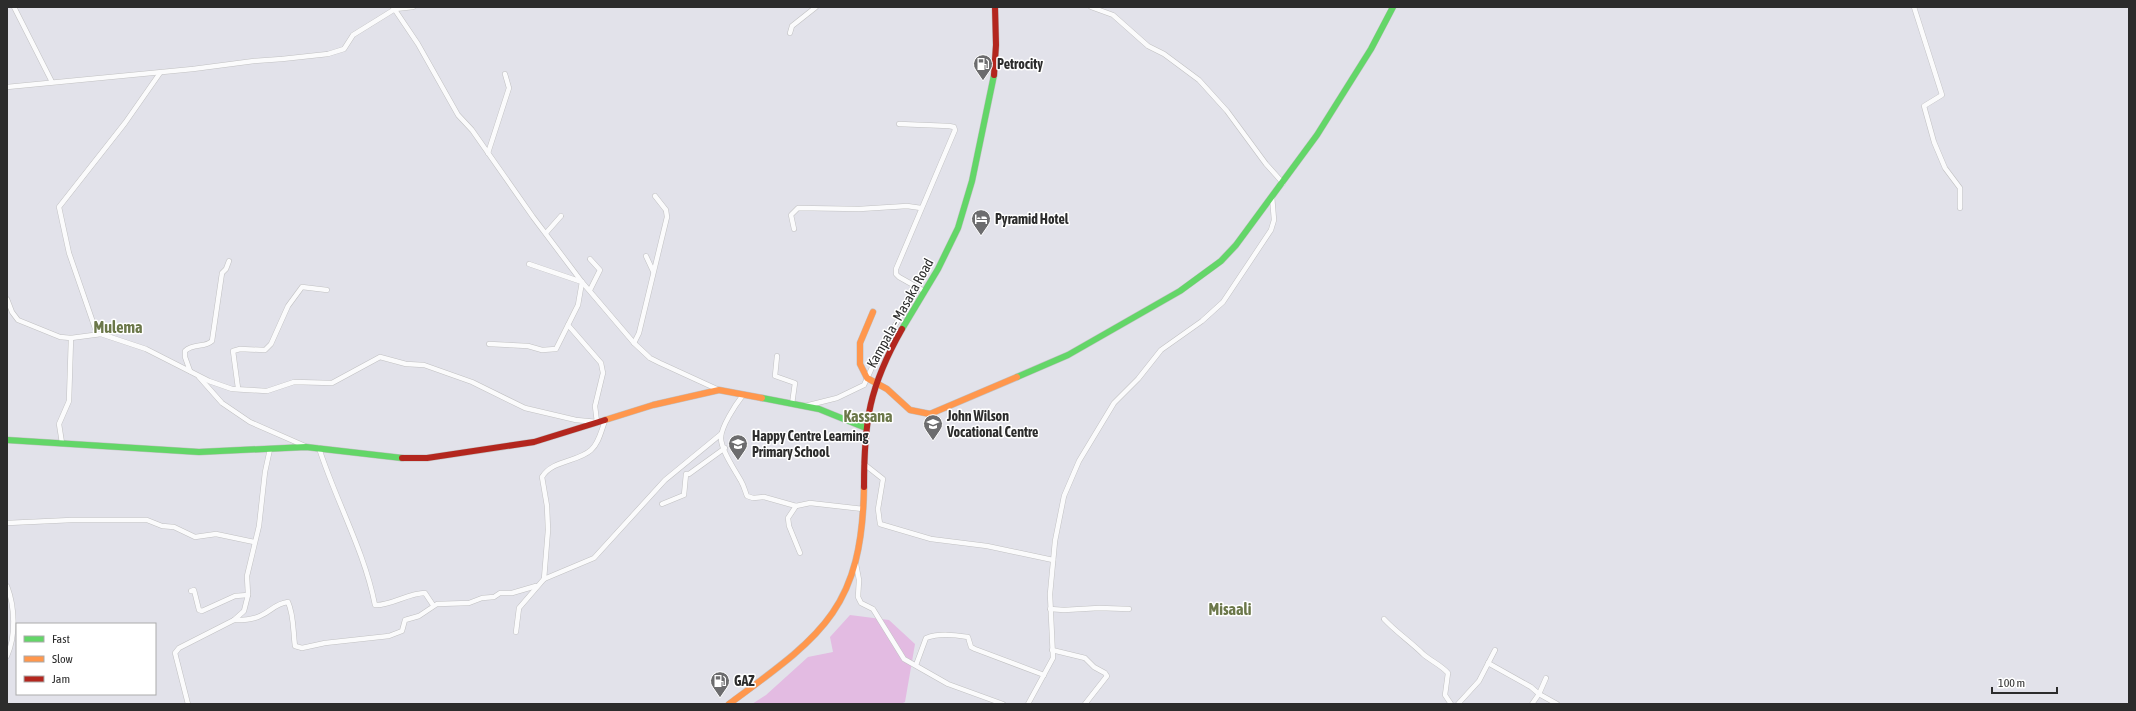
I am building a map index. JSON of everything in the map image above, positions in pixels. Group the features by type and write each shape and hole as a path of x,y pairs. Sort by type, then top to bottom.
{"street":[{"path":"14,7 52,82"},
{"path":"7,87 160,73 254,61 282,60 338,51 347,46 353,35 394,8 413,7"},
{"path":"790,33 792,26 816,7"},
{"name":"Kampala - Masaka Road","path":"729,704 790,657 821,628 842,599 856,563 863,509 863,464 866,428 876,383 884,362 921,290 952,242 963,215 995,75 997,27 995,7"},
{"path":"1091,7 1113,15 1148,46 1164,54 1199,80 1227,111 1266,164 1283,183"},
{"path":"874,312 859,345 858,355 868,379 887,389 906,409 913,412 930,414 1068,355 1158,304 1204,275 1236,245 1283,183 1343,95 1393,7"},
{"path":"1914,7 1942,96 1924,106 1934,142 1945,168 1960,188 1960,208"},
{"path":"394,8 418,44 453,108 488,153 582,282 634,343 650,358 719,390 818,409 866,428"},
{"path":"97,334 69,253 59,207 125,123 160,73"},
{"path":"488,153 509,88 505,74"},
{"path":"804,406 848,393 864,385 881,348 921,290 900,277 896,272 921,208 955,130 954,127 949,126 899,124"},
{"path":"634,343 640,333 653,271 668,217 666,210 655,196"},
{"path":"1028,704 1052,661 1050,608 1053,560 1064,496 1079,461 1097,428 1114,402 1138,379 1161,350 1202,321 1226,298 1271,230 1274,220 1272,196"},
{"path":"794,228 791,215 798,208 859,209 907,206 921,208"},
{"path":"546,233 561,216"},
{"path":"646,256 653,271"},
{"path":"590,259 600,270 590,290"},
{"path":"190,371 184,357 185,351 190,347 210,343 212,341 222,272 226,269 229,260"},
{"path":"528,264 582,282"},
{"path":"489,344 528,346 542,350 556,349 578,305 582,282"},
{"path":"238,388 233,351 240,349 265,350 271,344 288,306 302,287 327,290"},
{"path":"7,299 12,312 18,320 60,337 71,338 97,334 146,349 226,388 267,392 294,382 332,383 380,357 406,364 424,365 472,382 525,408 576,420 597,422"},
{"path":"568,325 601,363 603,373 595,406 597,422"},
{"path":"62,443 59,424 69,401 71,338"},
{"path":"777,356 775,376 795,384 792,404"},
{"path":"197,375 222,403 250,422 306,447"},
{"path":"7,440 199,452 306,447 393,458 427,458 534,442 653,405 719,390"},
{"path":"743,394 734,407 722,434 721,440 730,463 747,496 753,498 764,497 796,506 810,503 863,509"},
{"path":"544,579 548,530 547,506 542,477 550,469 592,449 600,437 605,421"},
{"path":"516,632 519,608 536,586 544,579 594,558 666,480 722,434"},
{"path":"319,448 331,484 346,516 370,583 375,605 382,605 408,595 425,593 433,605"},
{"path":"662,504 684,495 686,474 725,448"},
{"path":"188,704 176,657 176,650 234,620 244,611 248,595 247,576 258,526 264,472 270,449"},
{"path":"863,464 883,479 878,509 881,525 896,527 932,540 986,546 1053,560"},
{"path":"796,506 788,518 789,526 800,553"},
{"path":"7,523 72,520 146,520 162,526 174,527 195,537 216,534 254,542"},
{"path":"856,563 859,580 858,597 861,603 873,608 901,656 948,684 1003,704"},
{"path":"7,586 13,622 11,646 7,656"},
{"path":"234,620 251,619 261,616 278,603 288,602 292,610 291,622 295,646 302,648 399,634 404,628 404,620 419,616 433,605 469,603 501,593 512,593 536,586"},
{"path":"191,591 194,590 199,610 202,611 235,596 248,595"},
{"path":"1050,608 1064,610 1100,608 1129,609"},
{"path":"1384,618 1413,646 1439,664 1448,673 1445,695 1451,704"},
{"path":"916,665 926,638 939,635 953,635 968,637 971,646 975,650 1044,675"},
{"path":"1052,650 1085,658 1094,667 1105,673 1107,676 1085,704"},
{"path":"1458,704 1479,681 1495,650"},
{"path":"1488,663 1531,687 1557,704"},
{"path":"1532,704 1540,694 1546,678"}],"shaded area":[{"path":"850,615 889,620 915,644 905,702 901,704 752,704 766,695 808,657 833,652 830,637"}],"traffic: fast":[{"path":"1017,377 1068,355 1180,291 1221,261 1236,245 1317,135 1371,49 1393,7"},
{"path":"902,329 938,269 958,228 972,181 994,75"},
{"path":"762,398 819,409 866,428"},
{"path":"7,440 199,452 306,447 402,458"}],"traffic: slow":[{"path":"873,312 860,343 860,364 867,378 887,389 910,410 930,414 1017,377"},
{"path":"605,420 653,405 719,390 762,398"},
{"path":"729,704 789,659 812,638 830,616 845,592 855,563 861,529 864,487"}],"traffic: jam":[{"path":"994,75 996,45 995,7"},
{"path":"864,487 867,423 875,387 882,369 902,329"},
{"path":"402,458 427,458 534,442 605,420"}],"place":[{"name":"Petrocity","path":"983,81"},
{"name":"Pyramid Hotel","path":"981,236"},
{"name":"John Wilson Vocational Centre","path":"933,441"},
{"name":"Happy Centre Learning Primary School","path":"738,461"},
{"name":"GAZ","path":"720,698"}],"district":[{"name":"Mulema","path":"118,327"},
{"name":"Kassana","path":"868,416"},
{"name":"Misaali","path":"1230,609"}]}
